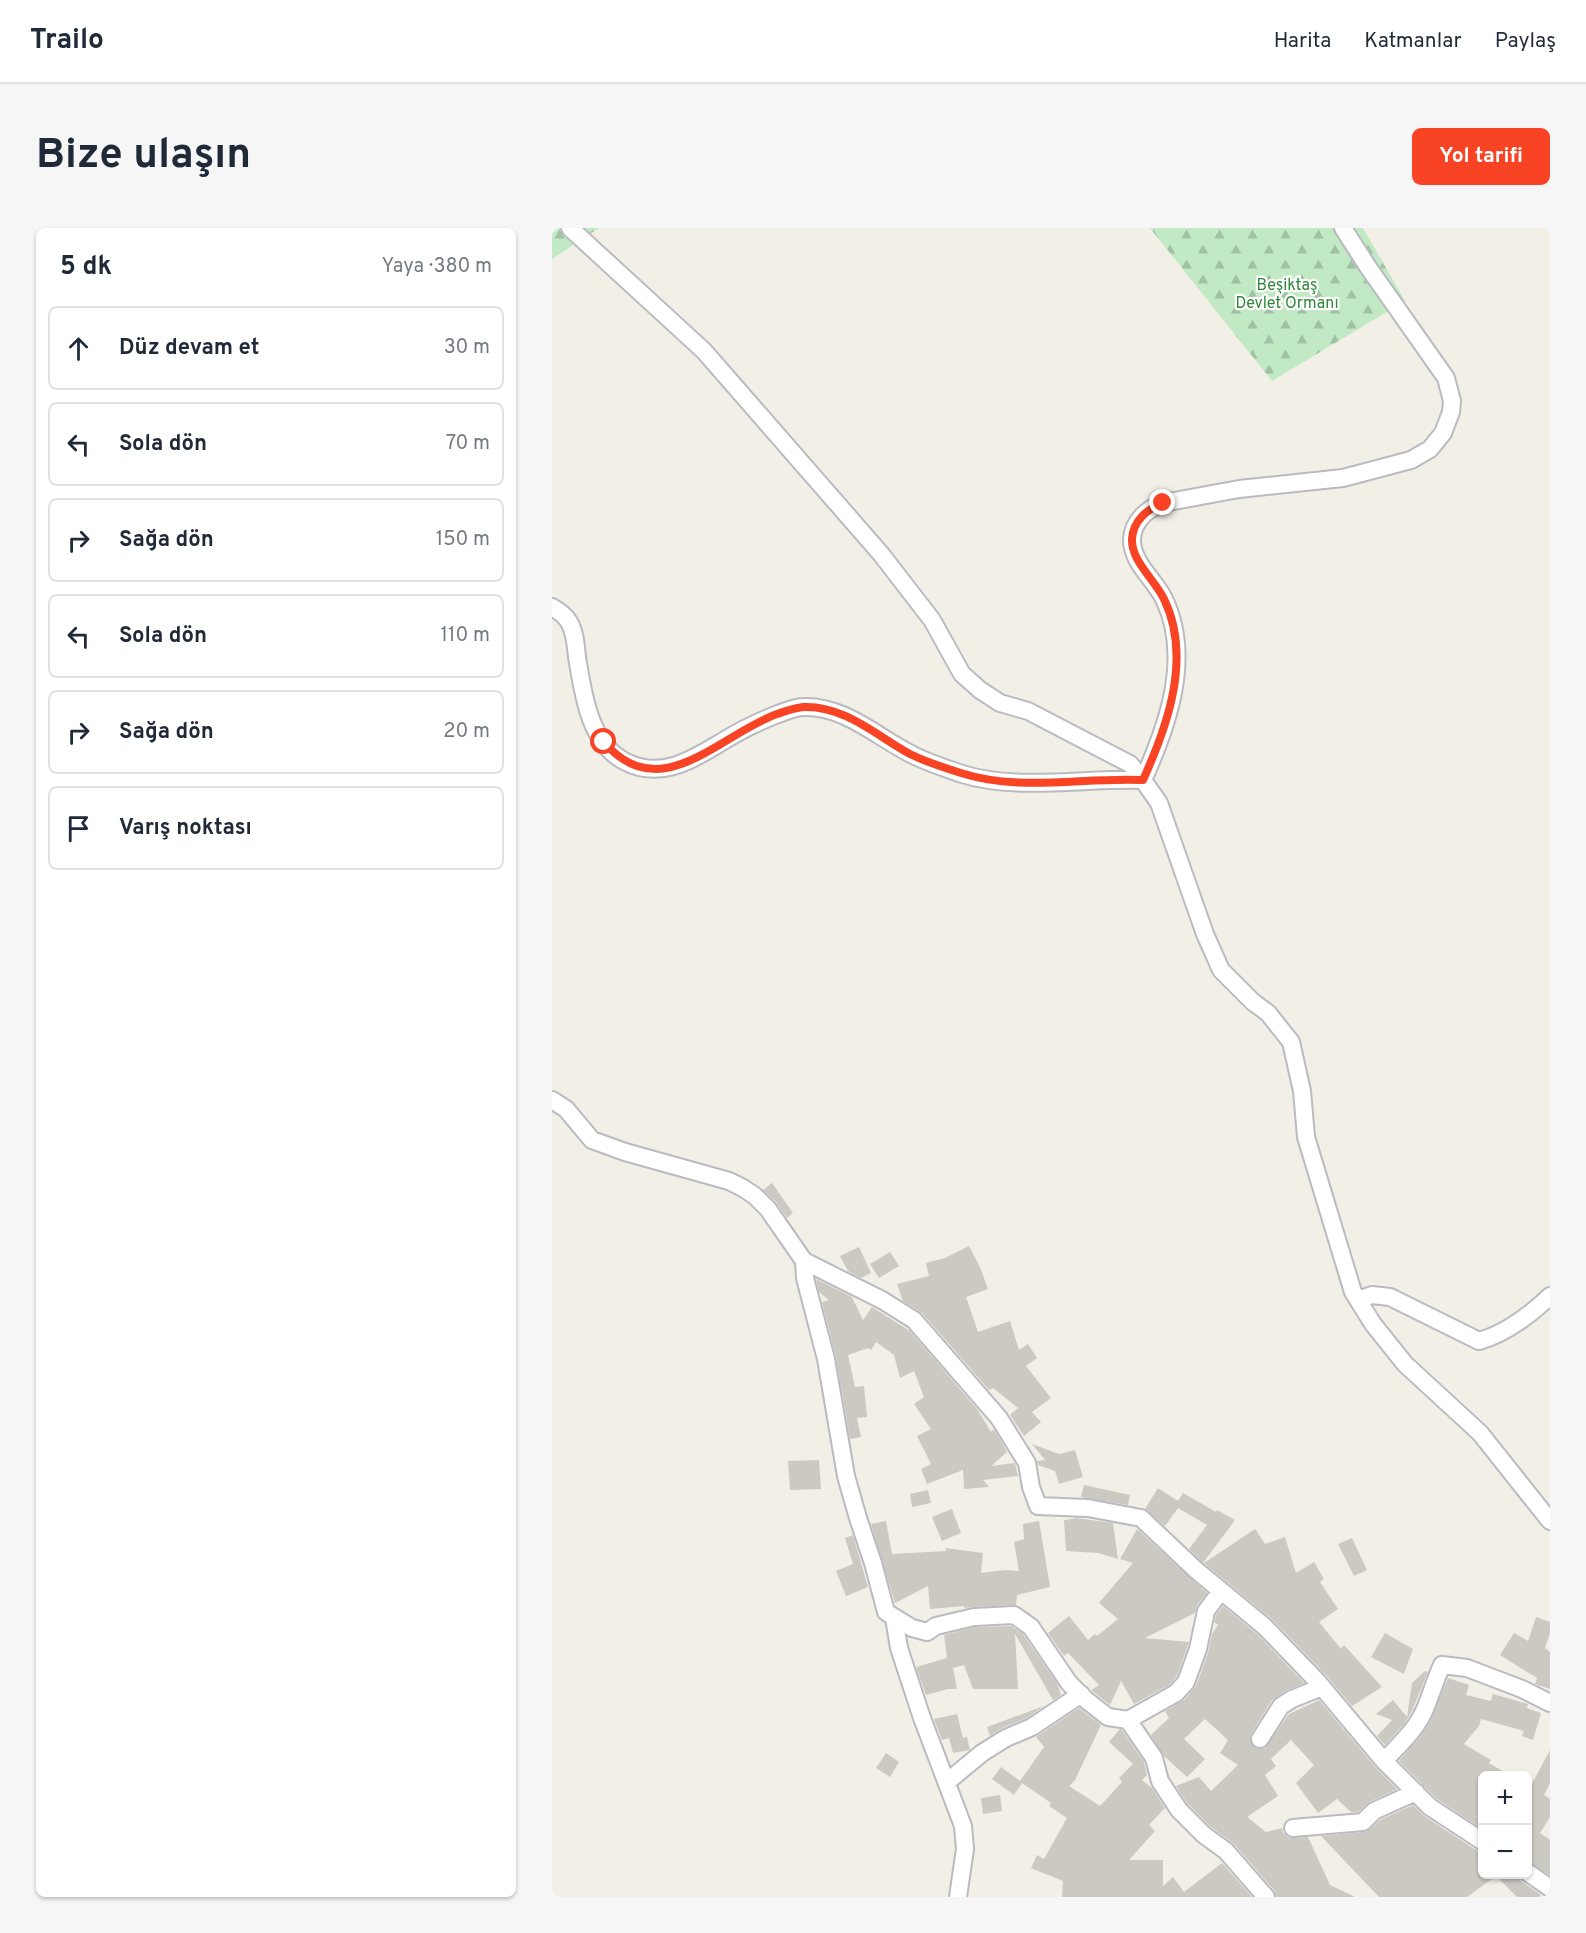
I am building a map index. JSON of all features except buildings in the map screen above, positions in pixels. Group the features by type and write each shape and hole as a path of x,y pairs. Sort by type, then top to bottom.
{"street":[{"path":"570,228 704,351 881,554 932,620 962,674 1000,703 1028,711 1130,764 1143,780 1160,803 1221,970 1253,1002 1268,1013 1291,1042 1302,1091 1306,1137 1353,1292 1373,1324 1405,1364 1480,1432 1550,1521"},
{"path":"1143,780 1160,744 1177,662 1174,630 1164,600 1133,549 1134,530 1142,515 1163,503 1239,489 1343,478 1411,459 1430,449 1448,424 1452,401 1446,378 1368,267 1344,228"},
{"path":"552,607 564,616 572,630 585,700 600,737 622,760 644,769 677,767 771,716 805,707 829,710 841,715 913,756 962,774 998,782 1143,780"},
{"path":"552,1100 566,1109 592,1140 635,1155 729,1181 743,1188 768,1209 804,1261 882,1299 914,1320 999,1418 1027,1462 1031,1487 1038,1506 1088,1508 1141,1518 1196,1570 1265,1627 1322,1687 1384,1761 1430,1807 1478,1838"},
{"path":"804,1261 805,1278 826,1359 846,1476 886,1612 912,1628 927,1632 936,1626 974,1617 1014,1615 1032,1627 1059,1669 1081,1694 1108,1717 1128,1720 1176,1694 1186,1682 1198,1649 1206,1611 1221,1591"},
{"path":"1358,1300 1372,1295 1390,1297 1479,1341 1494,1337 1536,1310 1550,1296"},
{"path":"894,1618 900,1648 922,1718 963,1826 965,1849 958,1897"},
{"path":"1384,1761 1409,1734 1425,1711 1434,1681 1442,1665 1467,1668 1550,1702"},
{"path":"1260,1739 1281,1706 1322,1687"},
{"path":"947,1782 982,1753 1006,1738 1032,1727 1081,1694"},
{"path":"1128,1720 1154,1758 1160,1781 1179,1810 1204,1835 1226,1851 1266,1897"},
{"path":"1293,1828 1363,1822 1374,1811 1416,1792"},
{"path":"1532,1875 1550,1888"}],"green space":[{"path":"552,228 599,228 552,259"},
{"name":"Beşiktaş Devlet Ormanı","path":"1150,228 1363,228 1405,301 1272,381"}],"route":[{"path":"604,742 612,752 633,766 644,769 666,769 677,767 705,753 726,739 771,716 805,707 829,710 841,715 913,756 962,774 998,782 1143,780 1160,744 1177,662 1170,615 1156,585 1136,557 1132,539 1142,515 1163,503"}]}
